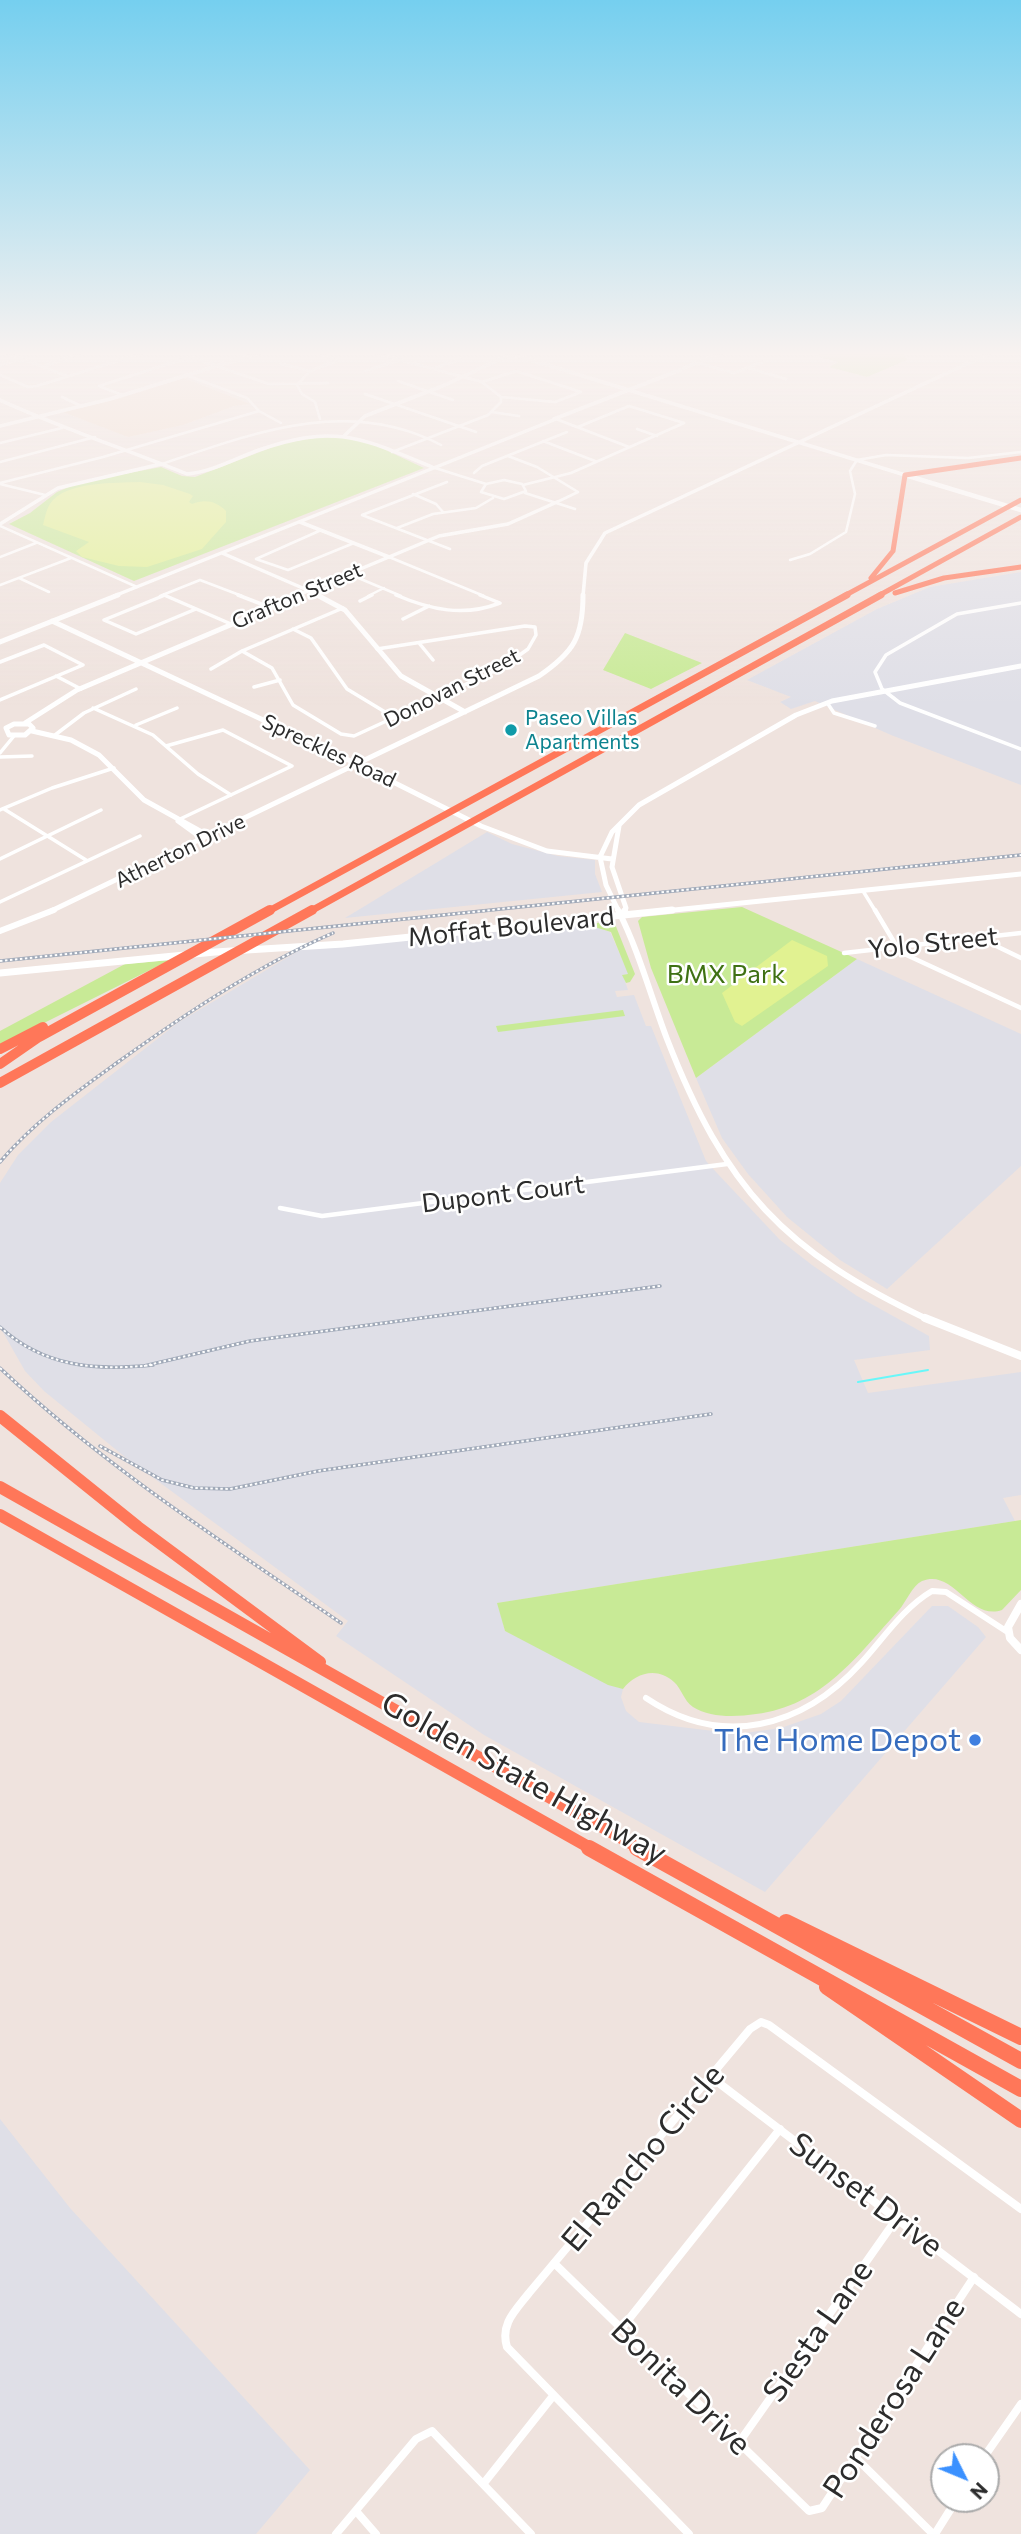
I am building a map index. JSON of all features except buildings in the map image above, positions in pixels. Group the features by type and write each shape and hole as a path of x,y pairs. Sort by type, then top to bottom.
{"highway":[{"path":"847,596 875,575 891,556 905,475 937,470"},
{"path":"0,1064 39,1037 125,989 1021,500"},
{"path":"0,1083 1021,517"},
{"path":"847,614 925,582 1021,567"},
{"path":"0,1049 125,989"},
{"path":"0,1092 55,1052"},
{"path":"0,1416 138,1527 227,1590 353,1688"},
{"name":"Golden State Highway","path":"0,1487 353,1688 1021,2061"},
{"name":"Golden State Highway","path":"0,1515 246,1656 1021,2089"},
{"path":"664,1862 1021,2037"},
{"path":"758,1940 1021,2120"}],"main road":[{"path":"905,475 1021,510"},
{"name":"Moffat Boulevard","path":"0,974 215,952 343,944 1021,874"}],"street":[{"path":"0,484 51,470"},
{"path":"0,525 24,513 45,495 82,480 131,470"},
{"path":"182,470 194,474 204,470"},
{"path":"0,642 429,470"},
{"path":"441,470 484,485 504,480 523,485 572,470"},
{"path":"474,473 479,470"},
{"path":"541,470 553,478"},
{"name":"Atherton Drive","path":"0,931 69,904 539,676 573,647 580,634 584,565 592,548 605,533 737,470"},
{"path":"790,560 810,554 846,532 855,494 850,470"},
{"path":"890,470 905,475"},
{"name":"Grafton Street","path":"3,728 25,723 81,688 388,557 427,541 500,527 578,492 553,478"},
{"path":"447,482 362,515 450,549"},
{"path":"0,484 45,495"},
{"path":"484,485 481,492 493,498 510,498 525,493 575,509"},
{"path":"523,485 527,489 525,493"},
{"path":"413,494 436,504 443,513"},
{"path":"397,528 443,513 476,508 493,498"},
{"path":"300,522 500,601 498,604 475,610 429,607 349,574"},
{"path":"0,525 137,587"},
{"path":"319,531 256,559 288,570 354,544"},
{"path":"0,557 36,543"},
{"path":"221,553 342,608 353,617 402,677 465,712"},
{"path":"0,585 71,558"},
{"path":"19,578 49,592"},
{"path":"196,609 136,634 105,622 200,580 269,607"},
{"path":"360,601 384,588"},
{"path":"164,595 231,624"},
{"path":"1021,603 957,614 897,648 880,661 876,672 887,693 914,709 1021,749"},
{"path":"403,619 429,607"},
{"path":"211,668 242,651 342,608"},
{"name":"Spreckles Road","path":"52,621 523,844 547,851 611,859"},
{"name":"Donovan Street","path":"280,680 293,705 341,734 354,736 511,661 535,641 535,627 525,626 419,643"},
{"path":"293,629 311,638 347,689 395,718"},
{"path":"377,649 419,643 433,660"},
{"path":"0,662 44,645 82,663 0,700"},
{"path":"242,651 270,666 280,680 254,687"},
{"path":"501,657 511,661"},
{"path":"1021,668 828,704 779,723 639,805 606,841 600,857 606,885 621,915 701,1117 727,1164 777,1221 843,1273 912,1313 1021,1356"},
{"path":"56,676 81,688"},
{"path":"55,735 93,708 136,689"},
{"path":"828,704 834,713 875,726"},
{"path":"93,708 136,725 166,746 202,780 231,795"},
{"path":"136,725 177,708"},
{"path":"25,723 33,726 32,731"},
{"path":"3,728 6,733 14,736 32,731 55,735 86,747 114,768 144,800 178,820 178,824 206,838"},
{"path":"166,746 219,730 284,759 292,766 178,820"},
{"path":"0,755 14,736"},
{"path":"0,755 32,757"},
{"path":"2,810 51,788 114,768"},
{"path":"2,810 86,860"},
{"path":"0,859 101,810"},
{"path":"619,826 621,833 611,859 614,879 626,908 621,915"},
{"path":"0,902 140,836"},
{"path":"863,891 895,947 912,958 1021,1008"},
{"name":"Yolo Street","path":"844,953 1021,933"},
{"path":"985,937 1000,949 1021,958"},
{"name":"Dupont Court","path":"280,1208 322,1216 727,1164"},
{"path":"646,1698 660,1708 702,1723 732,1726 783,1721 826,1700 916,1603 938,1590 1006,1631 1021,1650"},
{"path":"1006,1631 1012,1615 1021,1604"},
{"name":"El Rancho Circle","path":"689,2534 507,2347 503,2334 506,2323 554,2263 750,2029 761,2022 769,2025 1021,2208"},
{"name":"Sunset Drive","path":"711,2077 1021,2314"},
{"path":"621,2329 780,2129"},
{"name":"Siesta Lane","path":"738,2444 897,2218"},
{"name":"Bonita Drive","path":"554,2263 808,2511"},
{"name":"Ponderosa Lane","path":"808,2511 822,2508 974,2277"},
{"path":"484,2483 553,2396"},
{"path":"994,2443 1021,2404"},
{"path":"336,2534 416,2439 427,2431 438,2434 531,2534"},
{"path":"856,2459 934,2534 948,2513"},
{"path":"356,2511 376,2534"}],"shaded area":[{"path":"1021,572 1021,785 891,735 815,701 791,709 780,702 791,697 747,680 877,609 930,587"},
{"path":"487,832 512,844 558,856 595,860 595,874 602,892 345,918"},
{"path":"591,923 588,924 610,932 629,974 623,975 628,990 615,991 617,997 634,995 646,1026 651,1026 706,1161 780,1240 857,1296 929,1336 930,1350 854,1360 868,1393 1021,1372 1021,1495 1003,1498 1015,1521 498,1603 505,1631 623,1689 621,1697 626,1711 639,1722 738,1734 781,1728 821,1714 841,1701 932,1606 948,1606 978,1627 986,1637 765,1892 484,1735 336,1636 348,1621 125,1457 44,1391 25,1371 0,1327 0,1183 18,1155 51,1122 179,1022 300,950"},
{"path":"857,959 1021,1034 1021,1166 887,1289 840,1260 787,1217 748,1174 722,1138 696,1078"},
{"path":"0,2119 70,2208 310,2470 256,2534 0,2534"}],"green space":[{"path":"144,470 169,470 182,476 195,477 212,470 418,470 134,581 9,524 30,513 57,492 81,482"},
{"path":"140,482 163,485 190,494 193,496 189,502 192,504 206,501 214,503 226,511 226,522 202,549 147,567 119,566 82,557 76,551 89,542 43,525 50,504 57,496 67,491 105,483"},
{"path":"625,633 702,663 651,689 603,670"},
{"name":"BMX Park","path":"742,907 857,959 696,1078 651,968 638,921 642,917"},
{"path":"607,921 615,924 635,974 630,982 626,983 622,975 628,974 611,932 588,925"},
{"path":"792,940 827,956 828,966 742,1026 735,1022 722,993"},
{"path":"170,960 0,1045 0,1031 125,964"},
{"path":"623,1010 625,1016 498,1032 496,1026"},
{"path":"1021,1520 1021,1590 1002,1610 980,1608 943,1582 933,1579 922,1581 853,1661 819,1690 779,1709 756,1714 723,1716 700,1711 690,1704 674,1682 661,1674 640,1676 623,1689 608,1685 505,1631 497,1603"}],"waterway":[{"path":"858,1382 928,1370"}],"railway":[{"path":"0,961 1021,855"},
{"path":"0,1162 56,1109 169,1026 277,960 333,933"},
{"path":"145,1366 250,1341 660,1286"},
{"path":"0,1327 34,1351 52,1358 91,1366 145,1366"},
{"path":"145,1366 153,1365"},
{"path":"0,1368 123,1471 341,1623"},
{"path":"100,1446 162,1480 194,1488 230,1489 318,1471 711,1414"}],"place":[{"name":"Paseo Villas Apartments","path":"511,730"},
{"name":"The Home Depot","path":"975,1740"}]}
